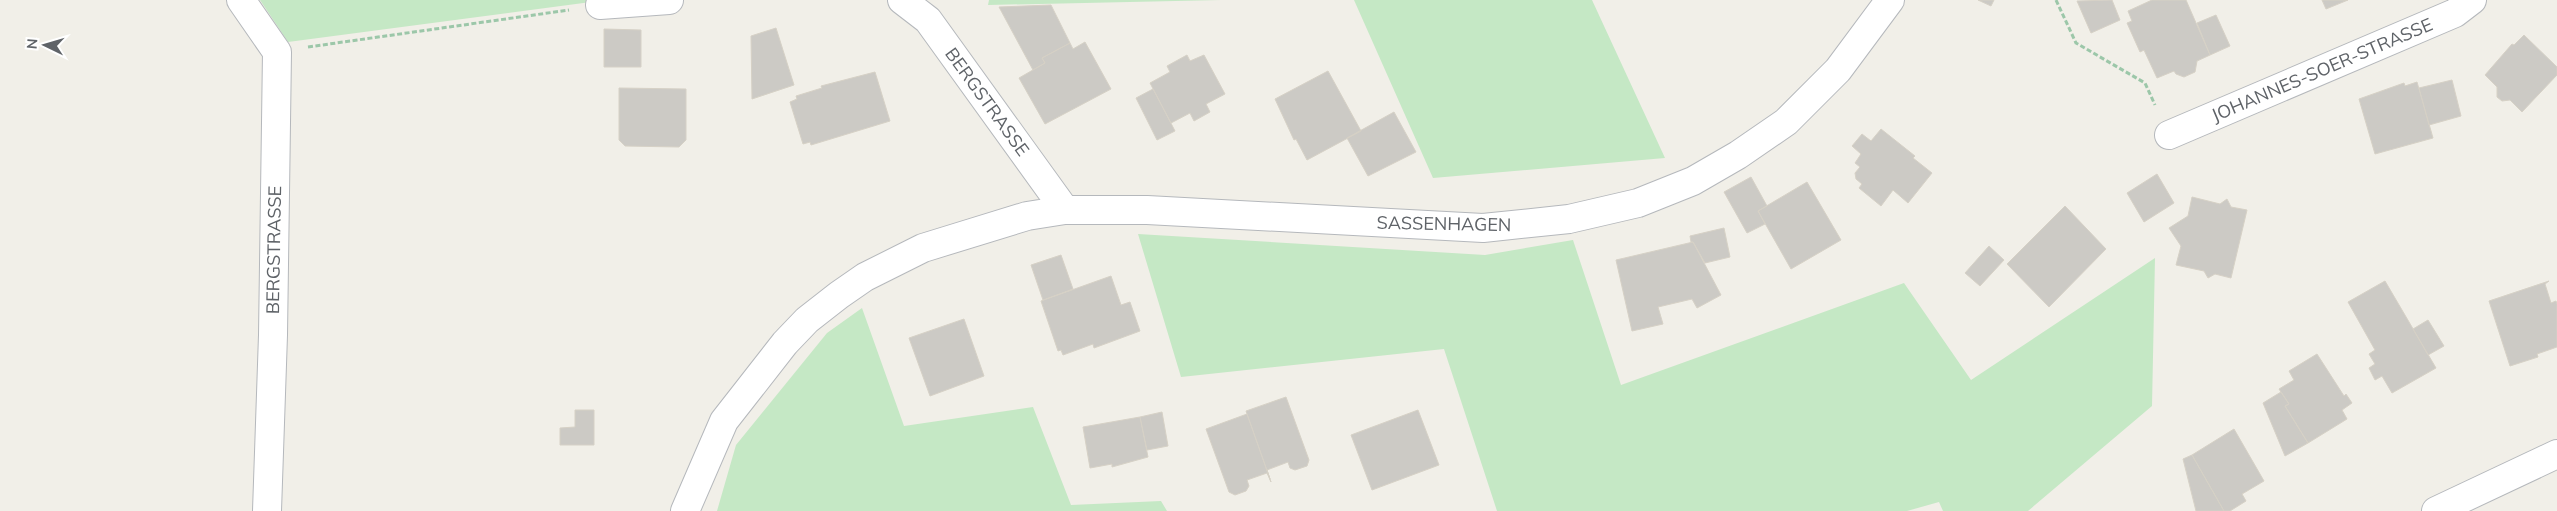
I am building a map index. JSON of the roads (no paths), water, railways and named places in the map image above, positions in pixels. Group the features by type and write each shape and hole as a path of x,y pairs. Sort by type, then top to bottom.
{"street":[{"name":"BERGSTRASSE","path":"242,0 277,52 274,297 267,511"},
{"path":"600,6 669,0"},
{"name":"BERGSTRASSE","path":"902,0 928,20 1065,210"},
{"name":"SASSENHAGEN","path":"685,511 724,421 785,343 807,320 865,277 923,248 1028,216 1065,210 1148,210 1483,228 1569,219 1638,203 1693,181 1738,155 1786,122 1838,70 1890,0"},
{"name":"JOHANNES-SOER-STRASSE","path":"2169,135 2456,13 2472,0"},
{"path":"2436,511 2557,454"}]}
